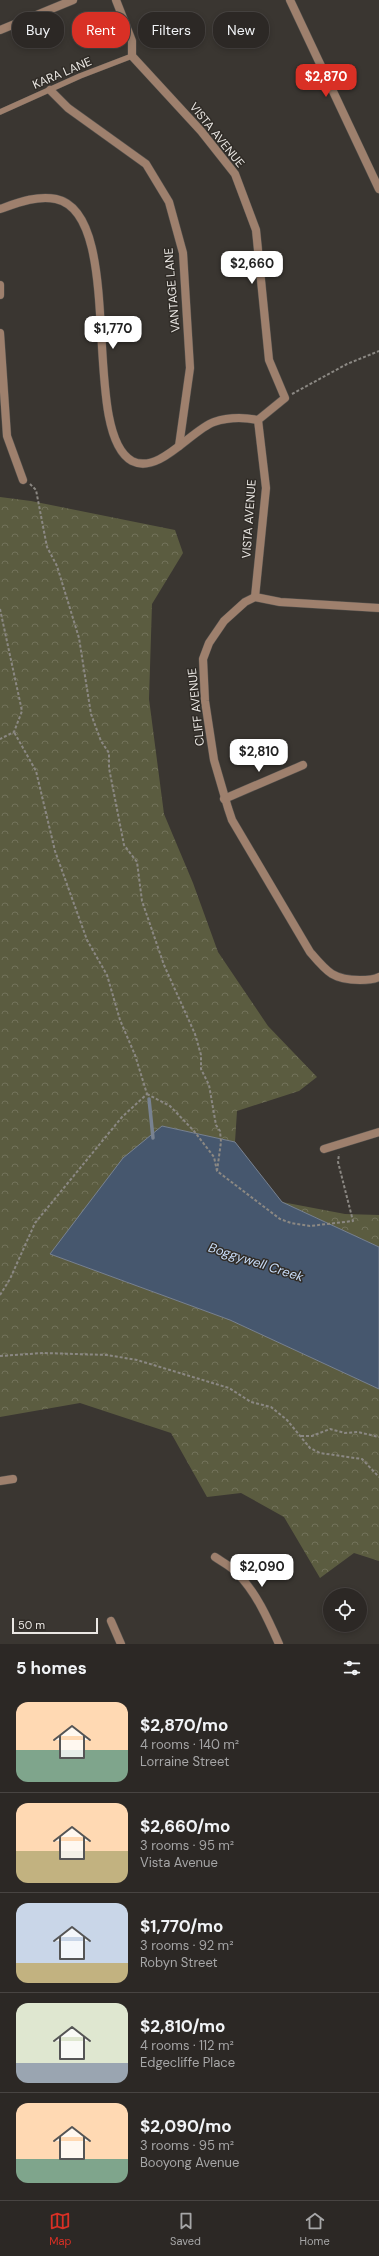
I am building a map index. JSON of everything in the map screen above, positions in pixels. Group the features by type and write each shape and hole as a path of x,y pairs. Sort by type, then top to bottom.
{"street":[{"path":"0,30 74,0"},
{"path":"116,0 132,41 132,56"},
{"path":"290,0 379,189"},
{"name":"VISTA AVENUE","path":"132,56 201,131 235,174 256,230 269,360 285,398"},
{"name":"VANTAGE LANE","path":"50,90 68,108 146,164 169,202 183,254 190,368 179,446"},
{"path":"0,209 26,200 57,199 75,210 89,235 97,276 109,424 119,449 132,461 147,463 164,456 213,422 238,417 258,420 285,398"},
{"path":"0,285 0,295"},
{"path":"0,333 7,436 23,480"},
{"name":"VISTA AVENUE","path":"255,597 266,488 258,420"},
{"path":"255,597 280,602 379,608"},
{"name":"CLIFF AVENUE","path":"255,597 245,602 224,621 209,643 204,658 209,723 217,777 224,799 232,820 298,933 310,952 326,971 343,980 374,980 379,977"},
{"path":"224,799 303,765"},
{"path":"324,1149 379,1132"},
{"path":"0,1481 13,1479"},
{"path":"215,1556 237,1572 250,1589 267,1616 279,1644"},
{"path":"111,1621 121,1644"}],"lane":[{"name":"KARA LANE","path":"0,112 132,56"}],"path":[{"path":"285,398 347,364 379,351"},
{"path":"23,480 31,484 36,490 47,547 57,566 79,638 91,714 101,741 109,753 109,768 124,845 137,862 142,901 164,965 195,1034 201,1055 201,1069 209,1085 216,1124 220,1131 221,1142 217,1172"},
{"path":"0,609 22,711 14,732 0,739"},
{"path":"14,732 36,771 55,851 87,940 107,975 120,1020 135,1055 147,1094 170,1106 194,1131 214,1157 217,1172 258,1204 291,1223 310,1226 353,1221 338,1162 341,1143"},
{"path":"0,1295 10,1279 35,1223 63,1186 94,1153 122,1117 147,1094"},
{"path":"0,1356 43,1353 107,1355 137,1360 229,1388 251,1402 271,1407 286,1420 310,1448 320,1453 362,1459 379,1478"},
{"path":"301,1436 312,1436 330,1429 345,1434 358,1432 379,1437"}],"green space":[{"path":"0,497 31,501 175,530 183,553 152,604 149,699 164,814 193,883 218,952 268,1026 317,1077 299,1091 237,1111 235,1142 162,1126 50,1254 230,1320 379,1389 379,1561 354,1553 320,1578 284,1517 241,1493 207,1497 171,1433 80,1403 0,1417"},
{"path":"282,1202 345,1214 379,1215 379,1247"}],"water":[{"path":"162,1126 235,1142 282,1202 379,1247 379,1389 230,1320 50,1254 123,1158"}],"waterway":[{"name":"Boggywell Creek","path":"149,1099 153,1138"}]}
